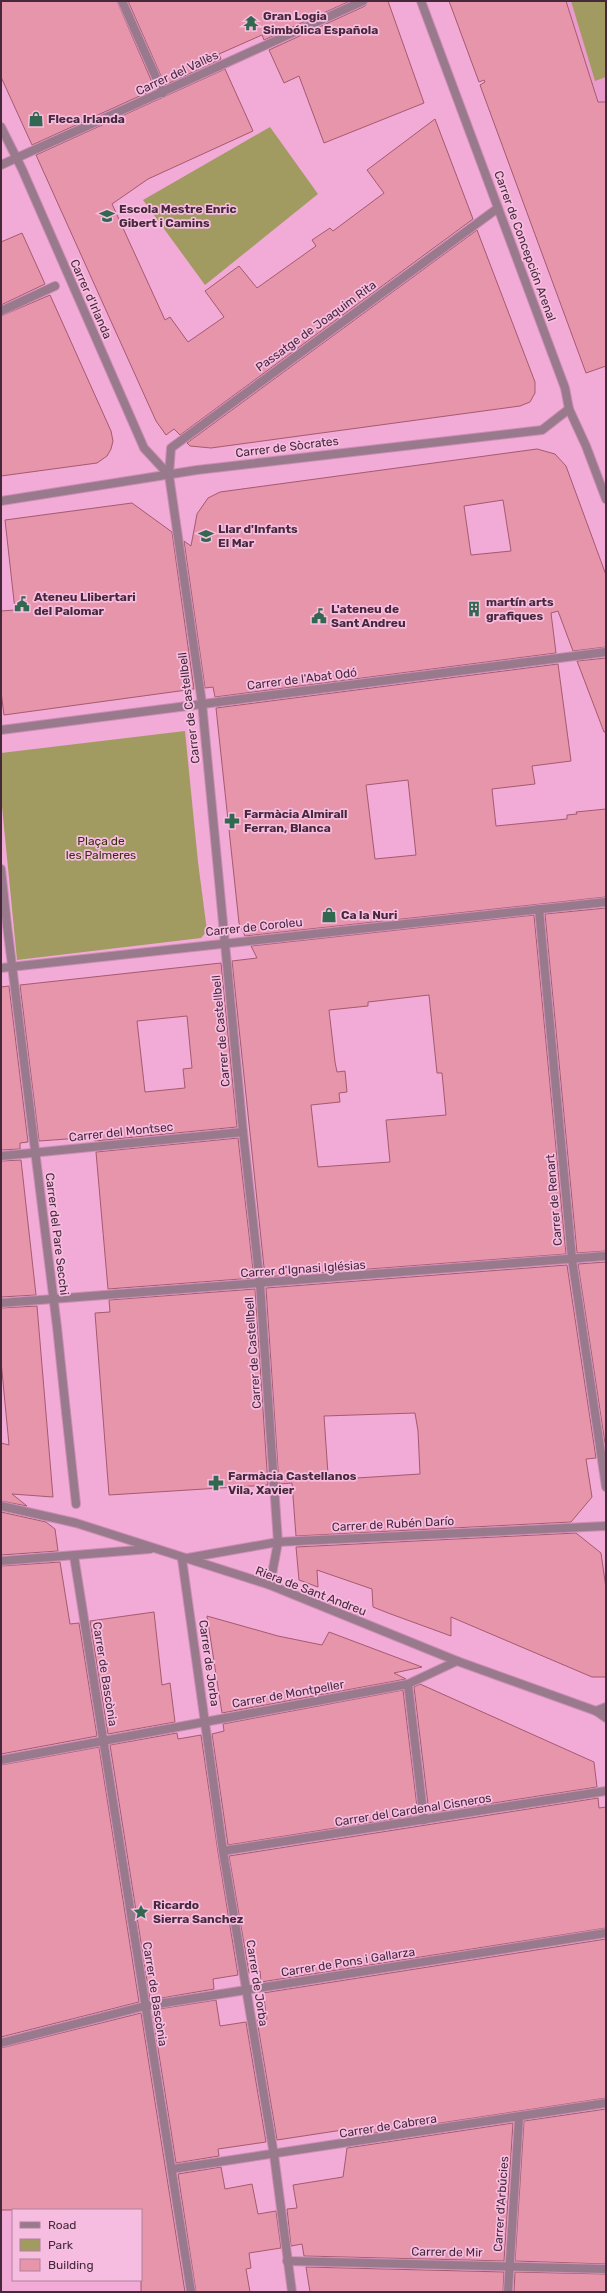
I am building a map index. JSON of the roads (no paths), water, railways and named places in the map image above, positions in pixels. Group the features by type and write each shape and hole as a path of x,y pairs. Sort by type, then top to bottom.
{"street":[{"path":"122,1 163,93"},
{"name":"Carrer del Vallès","path":"1,165 163,93 363,1"},
{"name":"Carrer de Concepción Arenal","path":"421,1 565,388 569,409 586,446 606,499"},
{"name":"Carrer d'Irlanda","path":"1,127 17,158 144,448 169,475"},
{"name":"Passatge de Joaquim Rita","path":"169,475 171,448 498,208"},
{"path":"1,311 55,286"},
{"name":"Carrer de Sòcrates","path":"1,501 169,475 542,430 569,409"},
{"name":"Carrer de Castellbell","path":"169,475 202,703 243,1132 260,1284 278,1542 270,1585"},
{"name":"Carrer de l'Abat Odó","path":"1,730 606,652"},
{"path":"1,869 12,967"},
{"name":"Carrer de Coroleu","path":"1,968 225,942 606,902"},
{"name":"Carrer de Renart","path":"539,909 572,1259 606,1487"},
{"name":"Carrer del Pare Secchi","path":"12,967 34,1154 54,1299 76,1504"},
{"name":"Carrer del Montsec","path":"1,1156 34,1154 243,1132"},
{"name":"Carrer d'Ignasi Iglésias","path":"1,1304 606,1256"},
{"name":"Riera de Sant Andreu","path":"1,1506 76,1523 270,1585 457,1662 596,1711 606,1718"},
{"name":"Carrer de Rubén Darío","path":"182,1558 278,1542 606,1526"},
{"path":"1,1561 154,1549"},
{"name":"Carrer de Bascònia","path":"74,1556 102,1740 191,2292"},
{"name":"Carrer de Jorba","path":"182,1558 223,1852 274,2155 292,2292"},
{"name":"Carrer de Montpeller","path":"1,1760 408,1684 457,1662"},
{"path":"408,1684 424,1820"},
{"path":"596,1711 606,1707"},
{"name":"Carrer del Cardenal Cisneros","path":"223,1852 606,1790"},
{"name":"Carrer de Pons i Gallarza","path":"1,2043 145,2006 606,1933"},
{"name":"Carrer de Cabrera","path":"172,2169 519,2118 606,2103"},
{"name":"Carrer d'Arbúcies","path":"508,2292 519,2118"},
{"name":"Carrer de Mir","path":"287,2261 606,2269"}],"place":[{"name":"Gran Logia Simbólica Española","path":"251,23"},
{"name":"Fleca Irlanda","path":"36,119"},
{"name":"Escola Mestre Enric Gibert i Camins","path":"107,216"},
{"name":"Llar d'Infants El Mar","path":"206,536"},
{"name":"Ateneu Llibertari del Palomar","path":"22,604"},
{"name":"martín arts grafiques","path":"474,609"},
{"name":"L'ateneu de Sant Andreu","path":"319,616"},
{"name":"Farmàcia Almirall Ferran, Blanca","path":"232,821"},
{"name":"Ca la Nuri","path":"329,915"},
{"name":"Farmàcia Castellanos Vila, Xavier","path":"216,1483"},
{"name":"Ricardo Sierra Sanchez","path":"141,1912"}],"park label":[{"name":"Plaça de les Palmeres","path":"101,848"}]}
